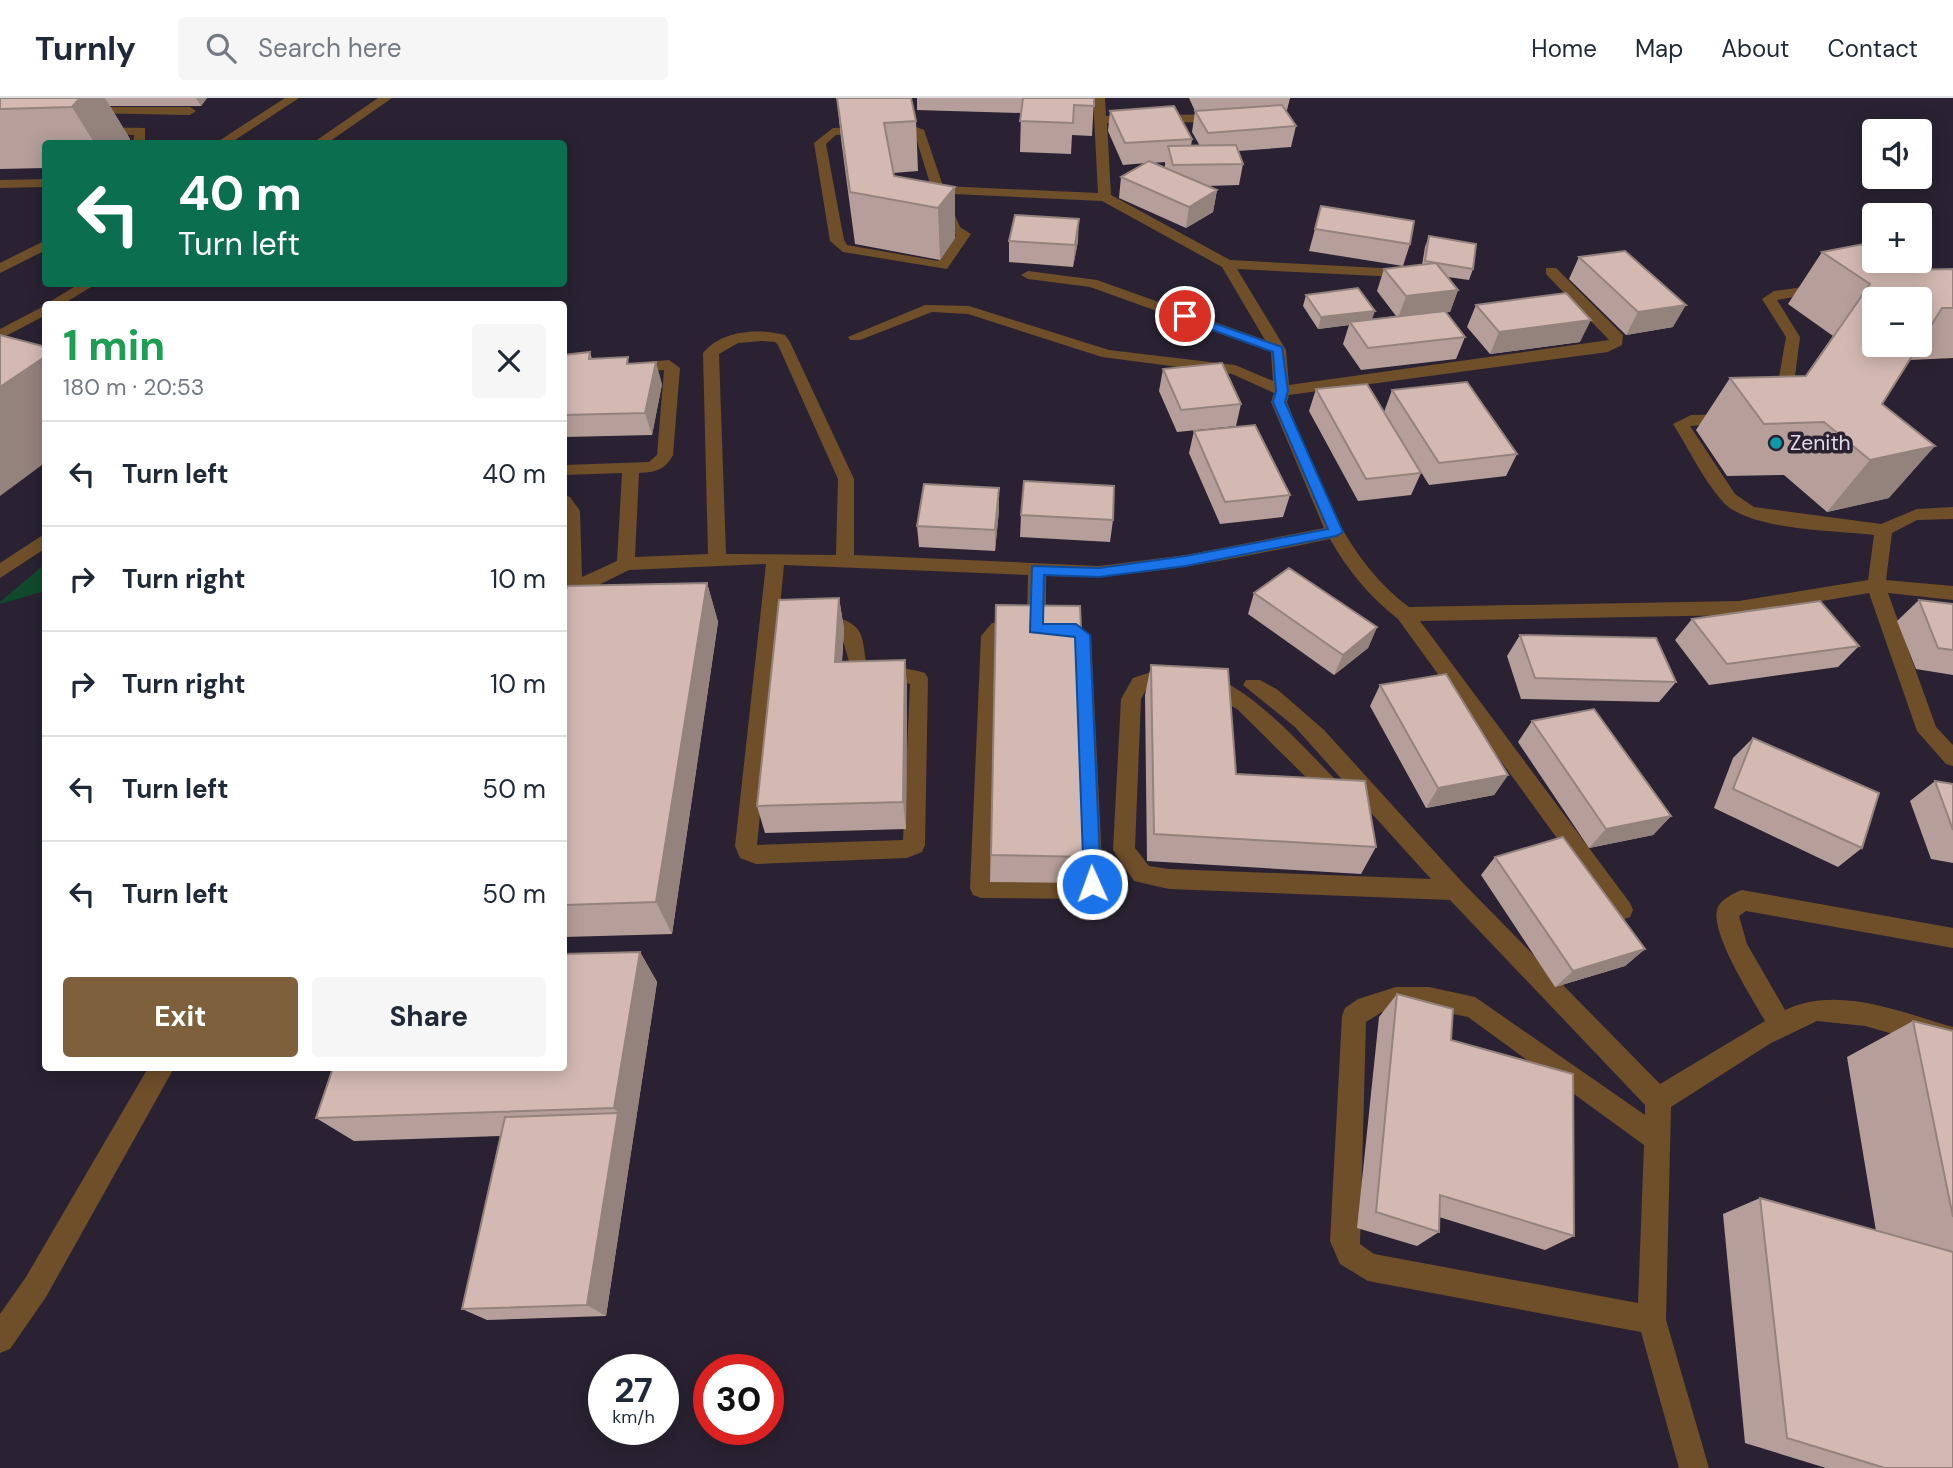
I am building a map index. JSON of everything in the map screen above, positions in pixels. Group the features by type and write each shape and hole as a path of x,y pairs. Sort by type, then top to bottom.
{"street":[{"path":"226,140 293,98"},
{"path":"323,140 386,98"},
{"path":"1099,98 1105,197"},
{"path":"68,111 190,111"},
{"path":"1102,120 1233,118"},
{"path":"895,128 920,133 938,190 954,229 964,234 946,264 934,266 848,250 837,241 820,143 833,132 895,128"},
{"path":"79,132 141,131 140,140"},
{"path":"0,184 42,183"},
{"path":"938,190 1105,197 1227,264 1399,273"},
{"path":"0,269 42,246"},
{"path":"1227,264 1278,350 1282,391 1279,402 1336,532 1367,583 1405,614 1622,910"},
{"path":"855,337 930,307 969,310 1107,354 1235,370 1282,391 1608,347 1617,342 1616,335 1551,271"},
{"path":"1028,275 1092,283 1278,350"},
{"path":"1841,286 1774,295 1769,299 1793,337 1786,384 1762,406 1733,418 1691,420 1681,425 1729,498 1748,512 1884,530"},
{"path":"58,301 84,287"},
{"path":"0,335 42,311"},
{"path":"717,560 711,353 718,344 768,336 780,338 785,345 846,480 845,561"},
{"path":"567,470 652,467 661,462 665,455 673,373 668,365 613,369"},
{"path":"626,564 631,468"},
{"path":"567,505 571,511 568,592 626,564 776,559 1099,572 1186,561 1336,532"},
{"path":"1953,513 1934,511 1900,517 1884,530 1876,585 1927,731 1953,758"},
{"path":"0,572 42,542"},
{"path":"769,625 834,624 845,627 851,634 855,660 859,667 918,678 920,714 914,845 907,849 756,855 748,851 769,625 776,559"},
{"path":"1035,629 1037,570"},
{"path":"1405,614 1739,608 1876,585 1953,593"},
{"path":"999,628 1035,629 1076,630 1082,635 1092,884 1083,890 989,891 981,888 979,881 990,636 999,628"},
{"path":"1370,797 1332,790 1244,704 1214,685 1160,676 1140,683 1131,699 1124,850 1142,874 1169,879 1455,890"},
{"path":"1253,685 1279,699 1304,720 1455,890 1658,1100 1652,1320 1694,1468"},
{"path":"1781,1026 1736,947 1727,912 1742,900 1953,938"},
{"path":"1652,1320 1368,1267 1350,1254 1344,1241 1354,1016 1367,1003 1386,998 1454,1001 1475,1008 1657,1139"},
{"path":"1658,1100 1781,1026 1816,1010 1865,1015 1953,1039"},
{"path":"0,1339 36,1287 160,1071"}],"green space":[{"path":"42,567 42,592 0,602"}],"building":[{"path":"0,98 80,98 72,107 0,109"},
{"path":"837,98 911,98 916,121 884,123 894,176 955,187 938,208 850,192"},
{"path":"1023,98 1094,98 1094,106 1074,105 1073,123 1020,121"},
{"path":"1282,105 1296,126 1208,133 1195,111"},
{"path":"1174,106 1192,139 1125,143 1110,111"},
{"path":"1236,145 1243,164 1173,165 1168,146"},
{"path":"1149,161 1217,190 1189,207 1121,177"},
{"path":"1321,206 1414,221 1410,244 1315,229"},
{"path":"1015,215 1079,219 1075,245 1009,241"},
{"path":"1429,236 1476,244 1473,269 1425,261"},
{"path":"1862,244 1862,273 1932,273 1932,269 1953,269 1953,308 1942,308 1932,324 1932,287 1868,287 1870,284 1822,252"},
{"path":"1625,251 1686,305 1638,312 1579,257"},
{"path":"1436,263 1458,290 1406,296 1384,269"},
{"path":"1358,288 1375,311 1321,317 1306,295"},
{"path":"1566,293 1591,320 1499,332 1476,305"},
{"path":"1862,296 1862,357 1911,357 1882,404 1935,446 1870,460 1824,422 1764,424 1730,378 1806,376"},
{"path":"1445,311 1465,337 1368,348 1350,322"},
{"path":"0,335 42,346 42,359 0,387"},
{"path":"590,352 589,359 628,357 627,364 656,362 645,413 567,415 567,355"},
{"path":"1222,363 1241,404 1181,410 1163,369"},
{"path":"1467,382 1517,454 1439,463 1392,390"},
{"path":"1367,384 1421,473 1366,479 1316,389"},
{"path":"1255,425 1290,495 1225,502 1194,431"},
{"path":"1024,481 1114,486 1113,520 1021,515"},
{"path":"924,484 999,488 995,530 917,526"},
{"path":"1289,568 1377,627 1343,655 1254,593"},
{"path":"707,583 656,902 567,905 567,586"},
{"path":"839,598 835,662 905,660 903,802 757,806 779,600"},
{"path":"1919,600 1953,604 1953,650 1938,648"},
{"path":"1820,601 1859,646 1727,664 1692,619"},
{"path":"996,605 1080,606 1090,857 991,855"},
{"path":"1520,635 1656,638 1676,682 1535,678"},
{"path":"1151,665 1228,669 1236,774 1365,781 1376,847 1154,834"},
{"path":"1446,674 1508,775 1438,788 1380,685"},
{"path":"1594,709 1671,816 1606,829 1532,721"},
{"path":"1753,738 1879,793 1862,848 1733,789"},
{"path":"1935,781 1953,784 1953,830"},
{"path":"1563,837 1645,949 1573,971 1495,857"},
{"path":"640,952 614,1108 316,1118 332,1071 567,1071 567,954"},
{"path":"1397,994 1453,1009 1451,1040 1573,1074 1574,1236 1440,1195 1439,1232 1376,1212"},
{"path":"1913,1021 1953,1031 1953,1217"},
{"path":"618,1113 587,1305 462,1309 505,1117"},
{"path":"1760,1198 1953,1252 1953,1468 1885,1468 1787,1438"}],"place":[{"name":"Zenith","path":"1776,443"}],"route":[{"path":"1092,884 1082,633 1076,630 1035,629 1037,570 1099,572 1186,561 1336,532 1279,402 1282,391 1278,350 1185,316"}]}
